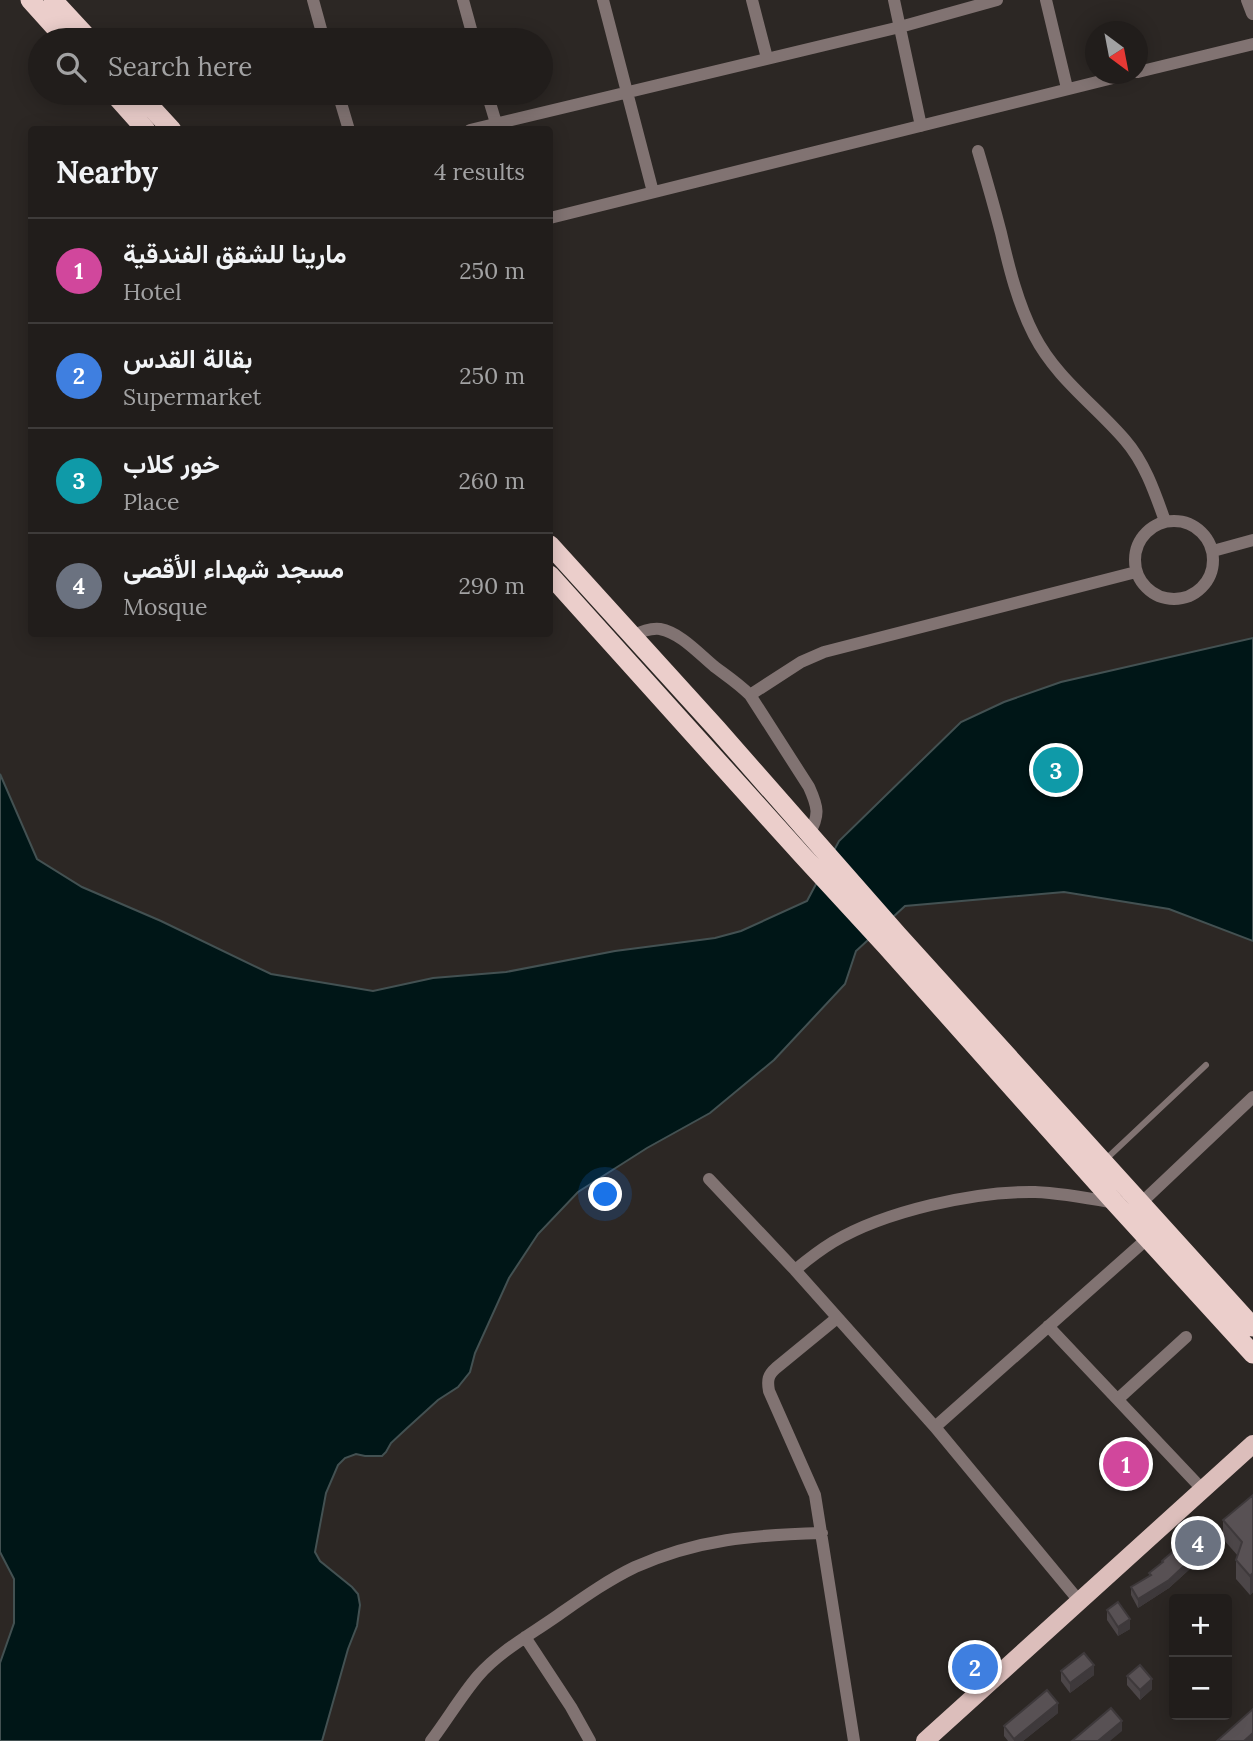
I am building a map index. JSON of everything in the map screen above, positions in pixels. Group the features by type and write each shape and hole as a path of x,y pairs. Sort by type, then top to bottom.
{"highway":[{"path":"30,0 55,28"},
{"path":"53,0 79,28"},
{"path":"124,105 142,126"},
{"path":"149,105 168,126"},
{"path":"553,548 634,636 892,941 1029,1093 1115,1203 1253,1353"},
{"path":"553,578 809,844"},
{"path":"1029,1093 1103,1161 1253,1327"}],"main road":[{"path":"925,1741 1253,1444"}],"street":[{"path":"313,0 321,28"},
{"path":"463,0 471,28"},
{"path":"603,0 653,192"},
{"path":"752,0 767,58"},
{"path":"894,0 921,126"},
{"path":"485,126 900,27 997,0"},
{"path":"1046,0 1067,88"},
{"path":"1248,0 1253,13"},
{"path":"1148,70 1253,44"},
{"path":"553,217 1085,84"},
{"path":"342,105 348,126"},
{"path":"491,105 496,123"},
{"path":"978,151 1011,271 1034,335 1052,365 1127,442 1142,464 1166,521"},
{"path":"1166,521 1190,524 1200,530 1213,551 1210,577 1202,589 1177,600 1164,599 1152,593 1142,584 1136,572 1134,556 1139,540 1150,528 1166,521"},
{"path":"1213,551 1253,540"},
{"path":"750,695 824,652 1136,572"},
{"path":"634,636 644,630 670,632 741,685 750,695 815,801 817,821 809,844"},
{"path":"1141,1203 1253,1097"},
{"path":"709,1179 795,1270 935,1427 1080,1602"},
{"path":"795,1270 833,1242 852,1232 882,1220 970,1197 1035,1192 1067,1194 1115,1203"},
{"path":"935,1427 1148,1238"},
{"path":"836,1318 769,1374 767,1383 815,1495 854,1741"},
{"path":"1048,1326 1203,1489"},
{"path":"1118,1399 1186,1337"},
{"path":"431,1741 478,1676 498,1657 604,1584 634,1568 677,1550 722,1540 774,1534 822,1533"},
{"path":"524,1637 571,1707 590,1741"}],"lane":[{"path":"1103,1161 1206,1065"}],"shaded area":[{"path":"1253,638 1253,941 1169,909 1064,892 905,906 856,951 845,984 774,1060 710,1113 647,1148 578,1192 538,1234 509,1278 475,1353 470,1372 458,1387 438,1400 391,1443 382,1456 356,1454 345,1458 338,1465 326,1493 315,1552 320,1561 358,1594 360,1605 357,1626 322,1741 0,1741 0,1663 14,1623 14,1579 0,1552 0,774 37,859 82,887 161,921 271,974 373,991 433,978 506,972 615,951 715,938 741,931 807,901 839,841 961,722 1004,702 1061,682"}],"building":[{"path":"1253,1495 1253,1573 1250,1576 1236,1560 1242,1542 1223,1520"},
{"path":"1204,1523 1219,1543 1205,1554 1202,1549 1169,1580 1138,1599 1131,1587 1151,1575 1149,1573"},
{"path":"1118,1602 1130,1619 1118,1627 1107,1610"},
{"path":"1084,1653 1094,1665 1070,1683 1061,1671"},
{"path":"1140,1665 1152,1679 1140,1690 1127,1676"},
{"path":"1047,1690 1058,1703 1014,1739 1004,1726"},
{"path":"1111,1708 1122,1721 1098,1741 1072,1741"},
{"path":"1253,1709 1253,1733 1244,1741 1217,1741"}],"place":[{"name":"خور كلاب","path":"1056,770"},
{"name":"مارينا للشقق الفندقية","path":"1126,1464"},
{"name":"مسجد شهداء الأقصى","path":"1198,1543"},
{"name":"بقالة القدس","path":"975,1667"}]}
